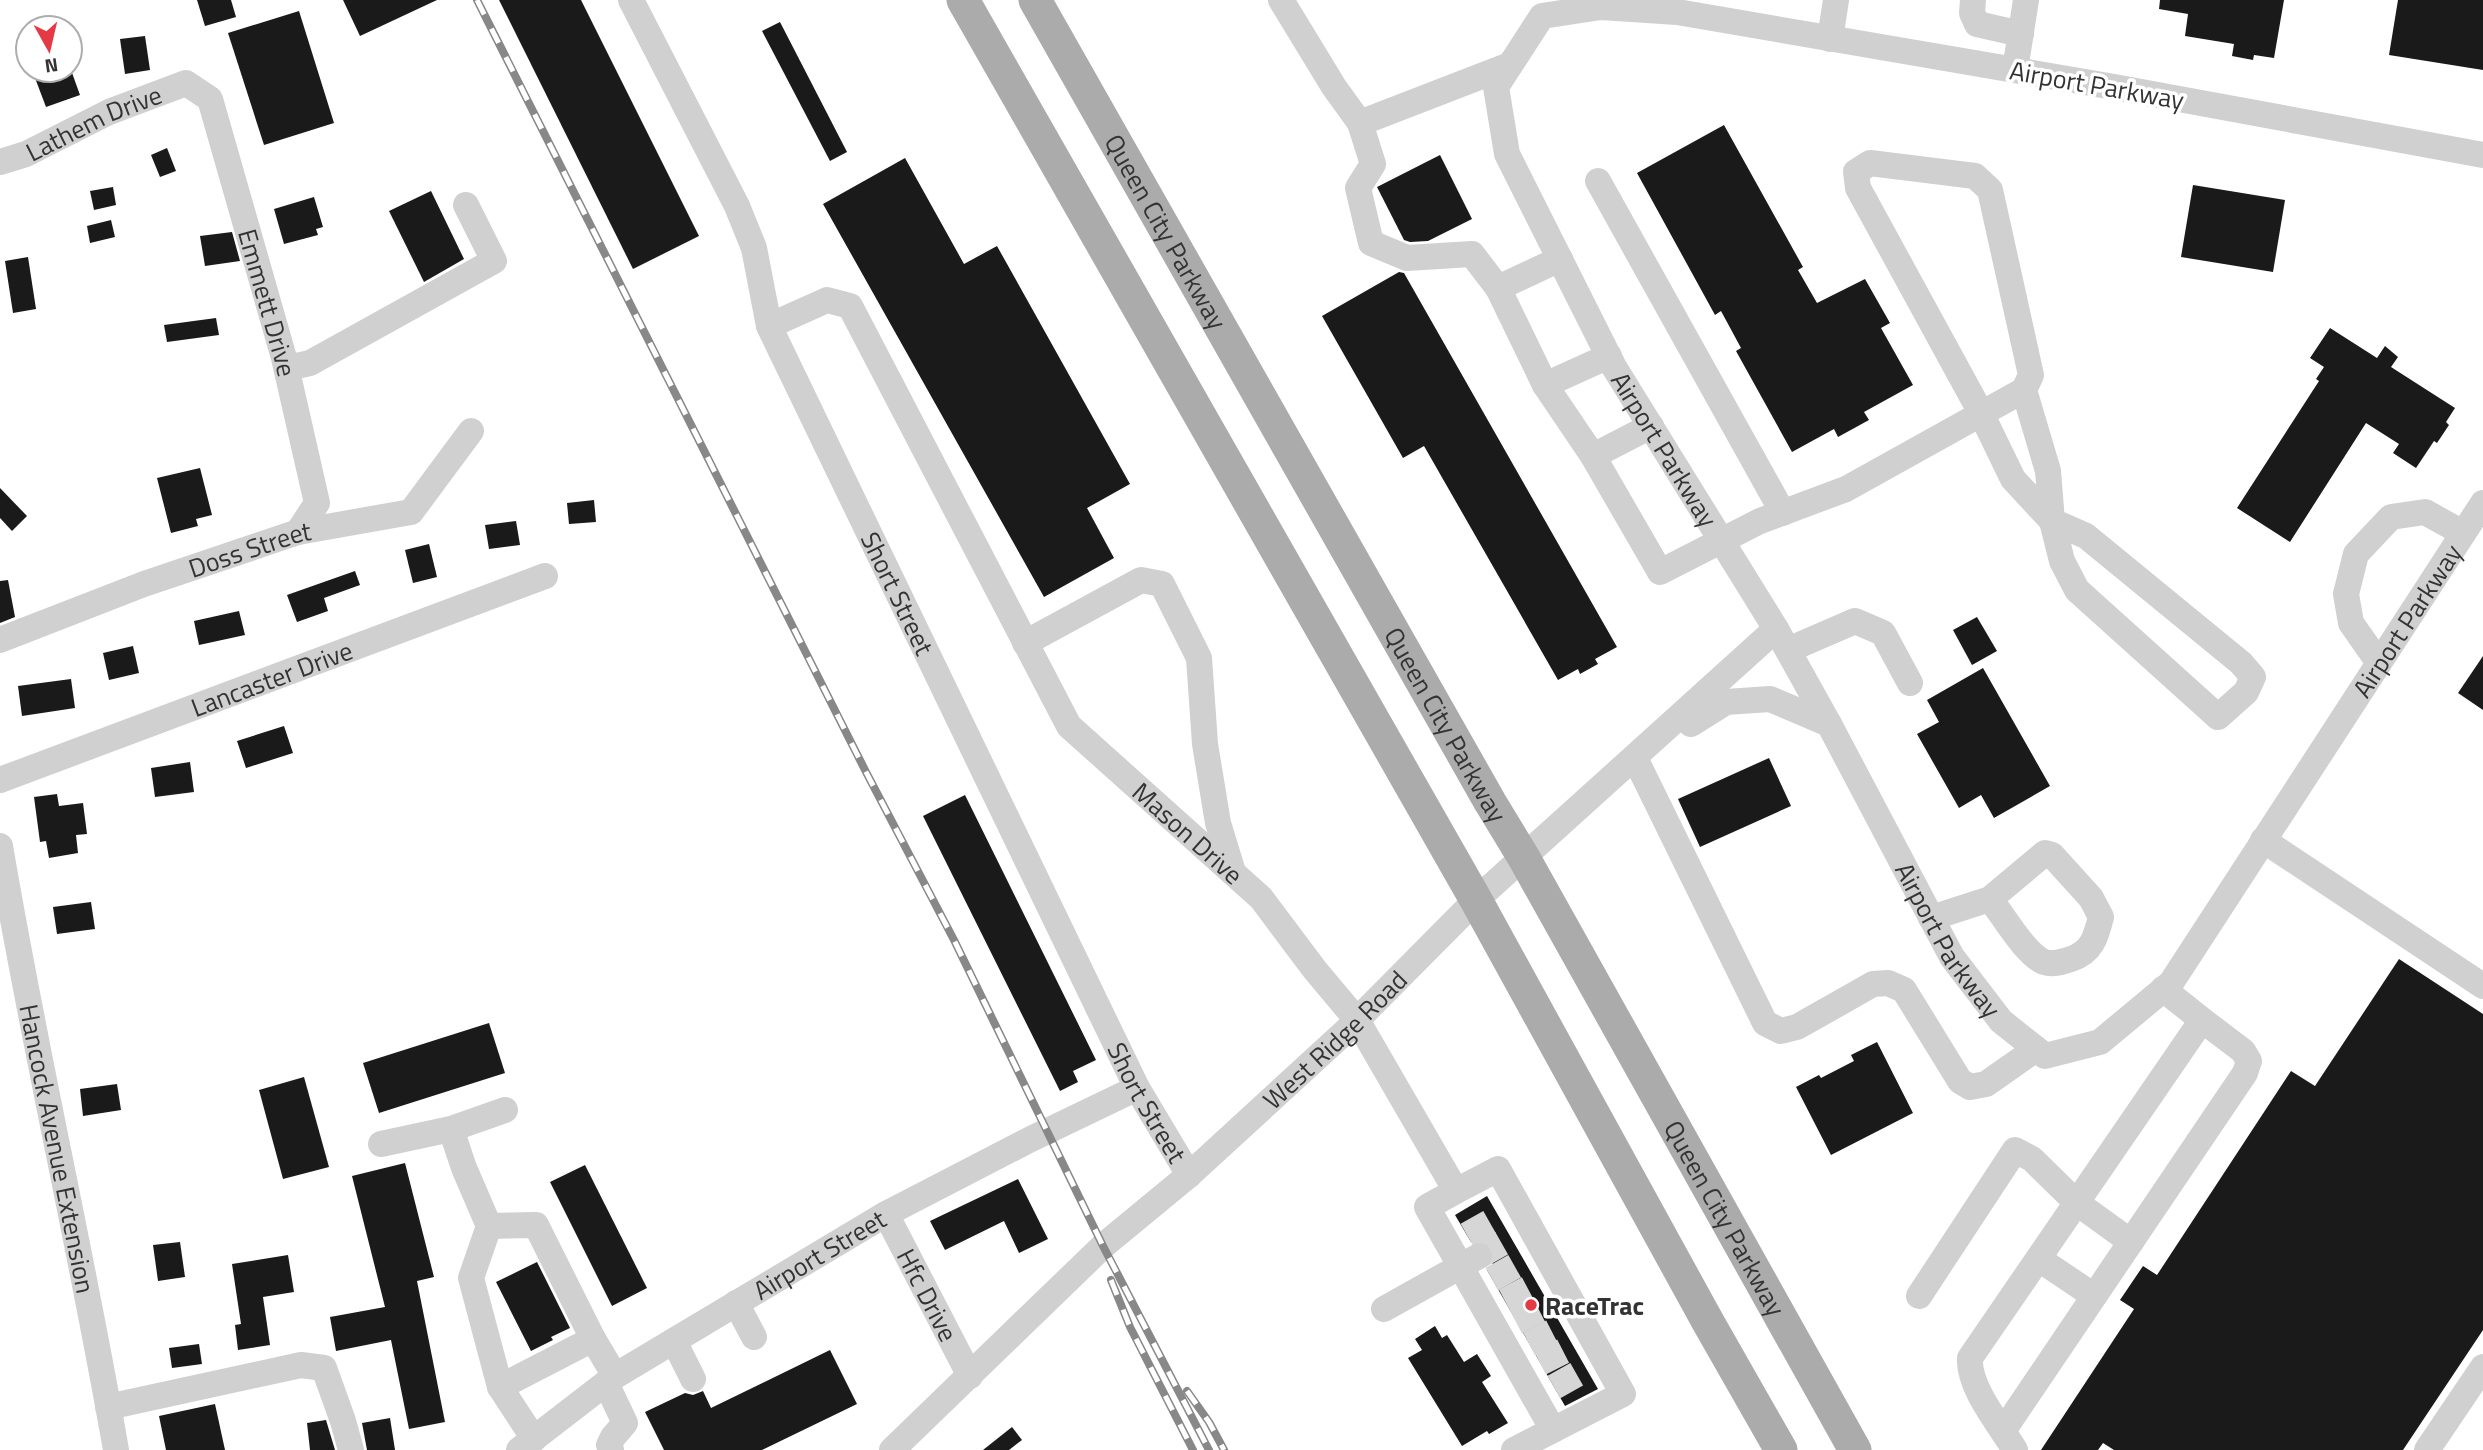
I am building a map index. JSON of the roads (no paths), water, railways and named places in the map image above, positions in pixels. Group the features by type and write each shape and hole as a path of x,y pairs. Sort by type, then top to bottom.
{"main road":[{"path":"963,0 1476,900 1702,1311 1782,1450"},
{"name":"Queen City Parkway","path":"1035,0 1524,858 1856,1450"}],"street":[{"name":"Short Street","path":"631,0 737,206 754,248 769,326 1137,1088 1189,1175"},
{"path":"1281,0 1334,87 1360,123 1373,164 1359,188 1371,243 1407,258 1472,254 1497,288 1545,385 1593,456 1660,572 1760,521 1846,489 1981,413 2024,390 2031,375 1990,190 1975,176 1870,163 1856,172 1858,188 1981,413 2013,480 2052,522 2086,536 2253,677 2246,692 2218,717 2077,590 2062,561 2052,522 2048,471 2024,390"},
{"path":"1830,38 1836,0"},
{"path":"1973,0 1972,13 1977,24 2021,34"},
{"path":"2015,70 2026,0"},
{"name":"Airport Parkway","path":"2483,155 1676,12 1561,7 1542,16 1496,87 1507,154 1609,356 1782,639 1952,957 2001,1021 2045,1056 2100,1042 2171,983 2483,503"},
{"path":"1360,123 1510,65"},
{"name":"Lathem Drive","path":"0,162 26,154 110,112 186,83"},
{"name":"Emmett Drive","path":"186,83 210,99 287,368 317,503 298,532"},
{"path":"1598,181 1783,513"},
{"path":"287,368 310,363 494,261 466,205"},
{"path":"1497,288 1560,259"},
{"name":"Mason Drive","path":"769,326 827,300 850,306 1069,726 1261,898 1357,1020 1456,1191"},
{"path":"1545,385 1609,356"},
{"path":"1593,456 1651,426"},
{"name":"Doss Street","path":"0,639 144,584 298,532 411,512 471,431"},
{"path":"2379,663 2351,623 2346,594 2356,554 2392,517 2425,512 2463,533"},
{"name":"Lancaster Drive","path":"0,780 545,576"},
{"path":"1025,643 1141,580 1162,584 1199,657 1205,744 1218,824 1233,874"},
{"name":"West Ridge Road","path":"892,1450 1103,1246 1189,1175 1357,1020 1476,900 1635,758 1782,639 1855,621 1883,634 1910,683"},
{"path":"1829,724 1770,699 1727,702 1635,758 1765,1023 1781,1031 1797,1027 1873,984 1888,983 1904,990 1960,1081 1970,1087 1986,1084 2036,1049"},
{"path":"2263,840 2483,986"},
{"name":"Hancock Avenue Extension","path":"0,846 11,978 116,1450"},
{"path":"1931,918 1990,898"},
{"path":"2163,989 2203,1020 2243,1051 2249,1061 2245,1073 2094,1296 2009,1441 1974,1383 1969,1371 1970,1358 2203,1020"},
{"name":"Airport Street","path":"527,1444 611,1379 886,1214 1137,1088"},
{"path":"381,1144 451,1129 505,1110"},
{"path":"451,1129 464,1168 489,1226 471,1278 500,1387 527,1444"},
{"path":"1919,1296 2015,1150 2032,1159 2077,1203 2131,1242"},
{"path":"1514,1450 1553,1430 1623,1394 1595,1364 1515,1222 1498,1169 1427,1207 1463,1250 1544,1392 1553,1430"},
{"name":"Hfc Drive","path":"886,1214 970,1376"},
{"path":"489,1226 536,1225 611,1379 625,1423 612,1437 609,1445 611,1450"},
{"path":"1384,1309 1463,1250"},
{"path":"2039,1259 2094,1296"},
{"path":"736,1303 754,1337"},
{"path":"500,1387 593,1339"},
{"path":"674,1341 693,1379"},
{"path":"108,1407 301,1365 324,1368 351,1450"},
{"path":"2427,1450 2483,1367"}],"tunnel":[{"path":"1467,1235 1499,1217"},
{"path":"1479,1256 1511,1238"},
{"path":"1492,1279 1524,1261"},
{"path":"1505,1301 1537,1284"},
{"path":"1516,1322 1549,1305"},
{"path":"1529,1344 1562,1327"},
{"path":"1540,1363 1573,1346"},
{"path":"1554,1387 1586,1369"}],"railway":[{"path":"477,0 866,772 954,940 1103,1246 1209,1450"},
{"path":"1111,1280 1130,1327 1193,1450"},
{"path":"1187,1391 1209,1422 1224,1450"}],"place":[{"name":"RaceTrac","path":"1531,1305"}]}
